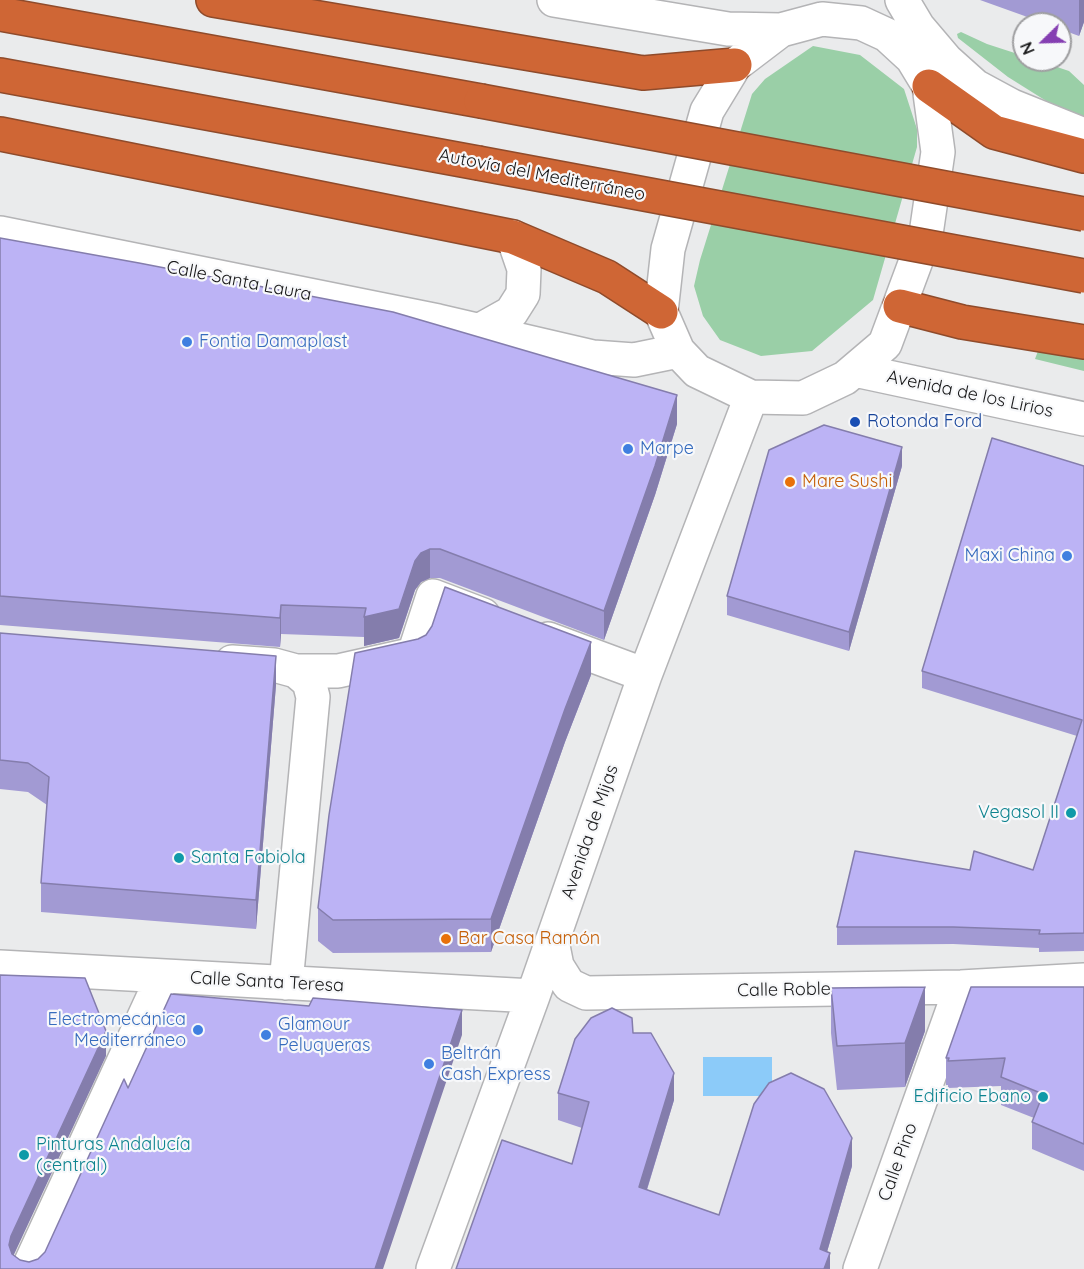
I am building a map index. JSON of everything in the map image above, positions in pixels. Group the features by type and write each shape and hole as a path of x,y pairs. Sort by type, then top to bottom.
{"highway":[{"path":"213,0 643,73 735,65"},
{"path":"0,14 481,100 1084,214"},
{"name":"Autovía del Mediterráneo","path":"0,75 1084,276"},
{"path":"929,87 994,132 1084,156"},
{"path":"0,134 513,237 607,277 661,312"},
{"path":"900,306 962,322 1084,342"}],"street":[{"path":"554,0 728,29 781,30 866,11 912,58 929,87 938,152 926,234 885,344 845,378 803,398 751,397 697,371 678,351 661,312 668,249 707,111 735,65 781,30"},
{"path":"902,0 918,27 946,60 975,86 1012,106 1084,135"},
{"name":"Calle Santa Laura","path":"0,233 438,321 477,332 593,357 634,360 678,351"},
{"path":"477,332 511,313 523,294 524,269 513,237"},
{"name":"Avenida de los Lirios","path":"855,370 1084,419"},
{"name":"Avenida de Mijas","path":"433,1269 533,996 645,675 751,397"},
{"path":"202,659 274,665 296,671 338,671 414,654 433,596 645,675"},
{"path":"286,983 313,697 309,682 296,671"},
{"name":"Calle Roble","path":"552,941 556,966 569,985 586,993 961,987 1084,980"},
{"name":"Calle Santa Teresa","path":"0,967 533,996"},
{"path":"28,1269 162,976"},
{"name":"Calle Pino","path":"860,1269 961,987"}],"green space":[{"path":"961,32 1012,52 1012,72 1070,72 1084,85 1084,118 1059,109 1008,77 958,38 957,34"},
{"path":"813,46 860,55 904,89 917,129 917,147 873,300 812,351 761,356 720,340 703,316 694,286 752,94 765,79"},
{"path":"1038,351 1084,358 1084,371 1035,359"}],"water":[{"path":"703,1057 772,1057 772,1096 703,1096"}],"building":[{"path":"0,238 393,312 677,395 655,466 604,611 440,549 430,549 421,553 415,561 399,609 364,617 366,608 281,605 280,618 0,596"},
{"path":"824,425 902,447 849,632 727,596 769,450"},
{"path":"992,438 1084,466 1084,933 1039,934 1040,930 953,927 837,927 855,851 970,870 974,851 1033,870 1082,720 922,671"},
{"path":"445,587 591,642 491,919 333,920 318,908 329,815 355,653 418,639 426,635 432,626"},
{"path":"0,633 276,656 256,900 41,883 49,777 28,763 0,760"},
{"path":"0,975 85,978 106,1031 11,1236 9,1245 12,1254 20,1260 29,1262 38,1259 45,1252 124,1079 128,1088 171,994 309,1006 313,998 462,1010 375,1269 0,1269"},
{"path":"925,987 905,1043 837,1046 831,988"},
{"name":"Edificio Ebano","path":"971,987 1084,987 1084,1144 1032,1122 1043,1094 1001,1077 1005,1058 948,1061 949,1058 946,1058"},
{"path":"612,1008 632,1018 633,1033 651,1033 674,1073 639,1187 719,1215 754,1104 769,1083 791,1073 824,1089 852,1138 820,1249 830,1253 824,1269 456,1269 502,1140 572,1164 589,1102 558,1093 575,1039 591,1018"}],"place":[{"name":"Fontia Damaplast","path":"187,342"},
{"name":"Rotonda Ford","path":"855,422"},
{"name":"Marpe","path":"628,449"},
{"name":"Mare Sushi","path":"790,482"},
{"name":"Maxi China","path":"1067,556"},
{"name":"Vegasol II","path":"1071,813"},
{"name":"Santa Fabiola","path":"179,858"},
{"name":"Bar Casa Ramón","path":"446,939"},
{"name":"Electromecánica Mediterráneo","path":"198,1030"},
{"name":"Glamour Peluqueras","path":"266,1035"},
{"name":"Beltrán Cash Express","path":"429,1064"},
{"name":"Edificio Ebano","path":"1043,1097"},
{"name":"Pinturas Andalucía (central)","path":"24,1155"}]}
